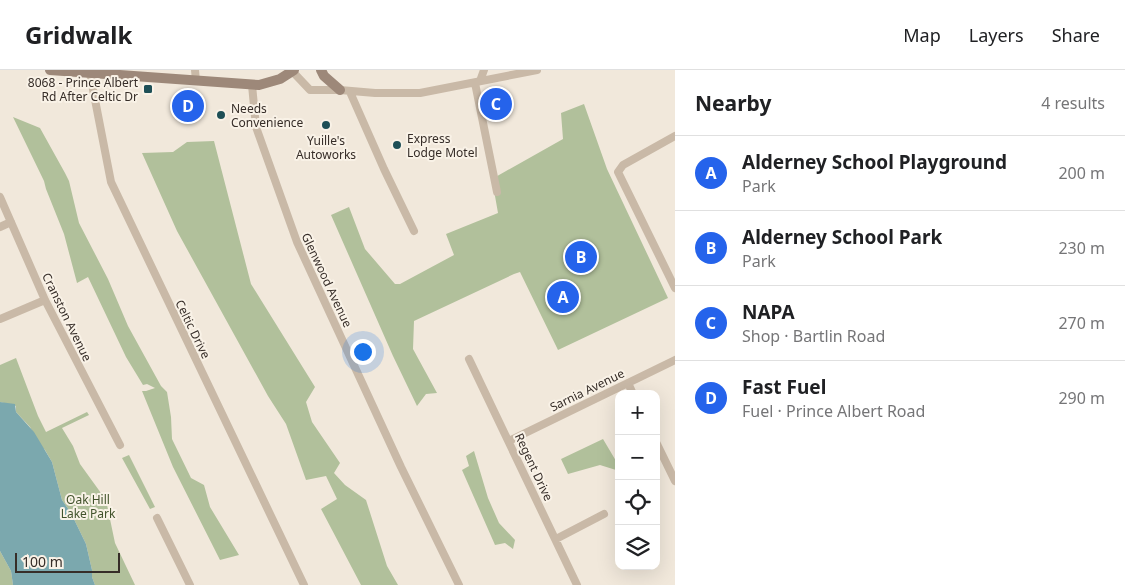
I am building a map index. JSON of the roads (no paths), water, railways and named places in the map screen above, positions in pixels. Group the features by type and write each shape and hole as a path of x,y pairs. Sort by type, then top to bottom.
{"main road":[{"path":"50,70 252,85 280,79 293,70"},
{"path":"321,70 330,82 345,91"}],"street":[{"path":"195,70 196,81"},
{"path":"293,70 310,90 396,94 420,93 536,70"},
{"path":"484,70 478,82 497,192"},
{"name":"Celtic Drive","path":"90,74 111,182 304,585"},
{"name":"Glenwood Avenue","path":"252,85 256,127 296,242 401,467 459,585"},
{"path":"345,91 395,188 414,231"},
{"path":"675,136 623,166 618,172 675,288"},
{"name":"Cranston Avenue","path":"0,197 45,300 120,444"},
{"path":"0,227 11,222"},
{"path":"0,319 45,300"},
{"name":"Regent Drive","path":"469,359 577,585"},
{"name":"Sarnia Avenue","path":"509,441 675,360"},
{"path":"628,383 631,390"},
{"path":"660,450 675,481"},
{"path":"556,539 604,514"},
{"path":"157,518 190,585"}],"water":[{"path":"0,402 15,404 16,412 34,432 52,462 62,500 71,513 86,544 95,585 13,585 11,571 0,551"}],"place":[{"name":"8068 - Prince Albert Rd After Celtic Dr","path":"148,89"},
{"name":"NAPA","path":"496,104"},
{"name":"Fast Fuel","path":"188,106"},
{"name":"Needs Convenience","path":"221,115"},
{"name":"Yuille's Autoworks","path":"326,125"},
{"name":"Express Lodge Motel","path":"397,145"},
{"name":"Alderney School Park","path":"581,257"},
{"name":"Alderney School Playground","path":"563,297"}],"park label":[{"name":"Oak Hill Lake Park","path":"88,506"}]}
